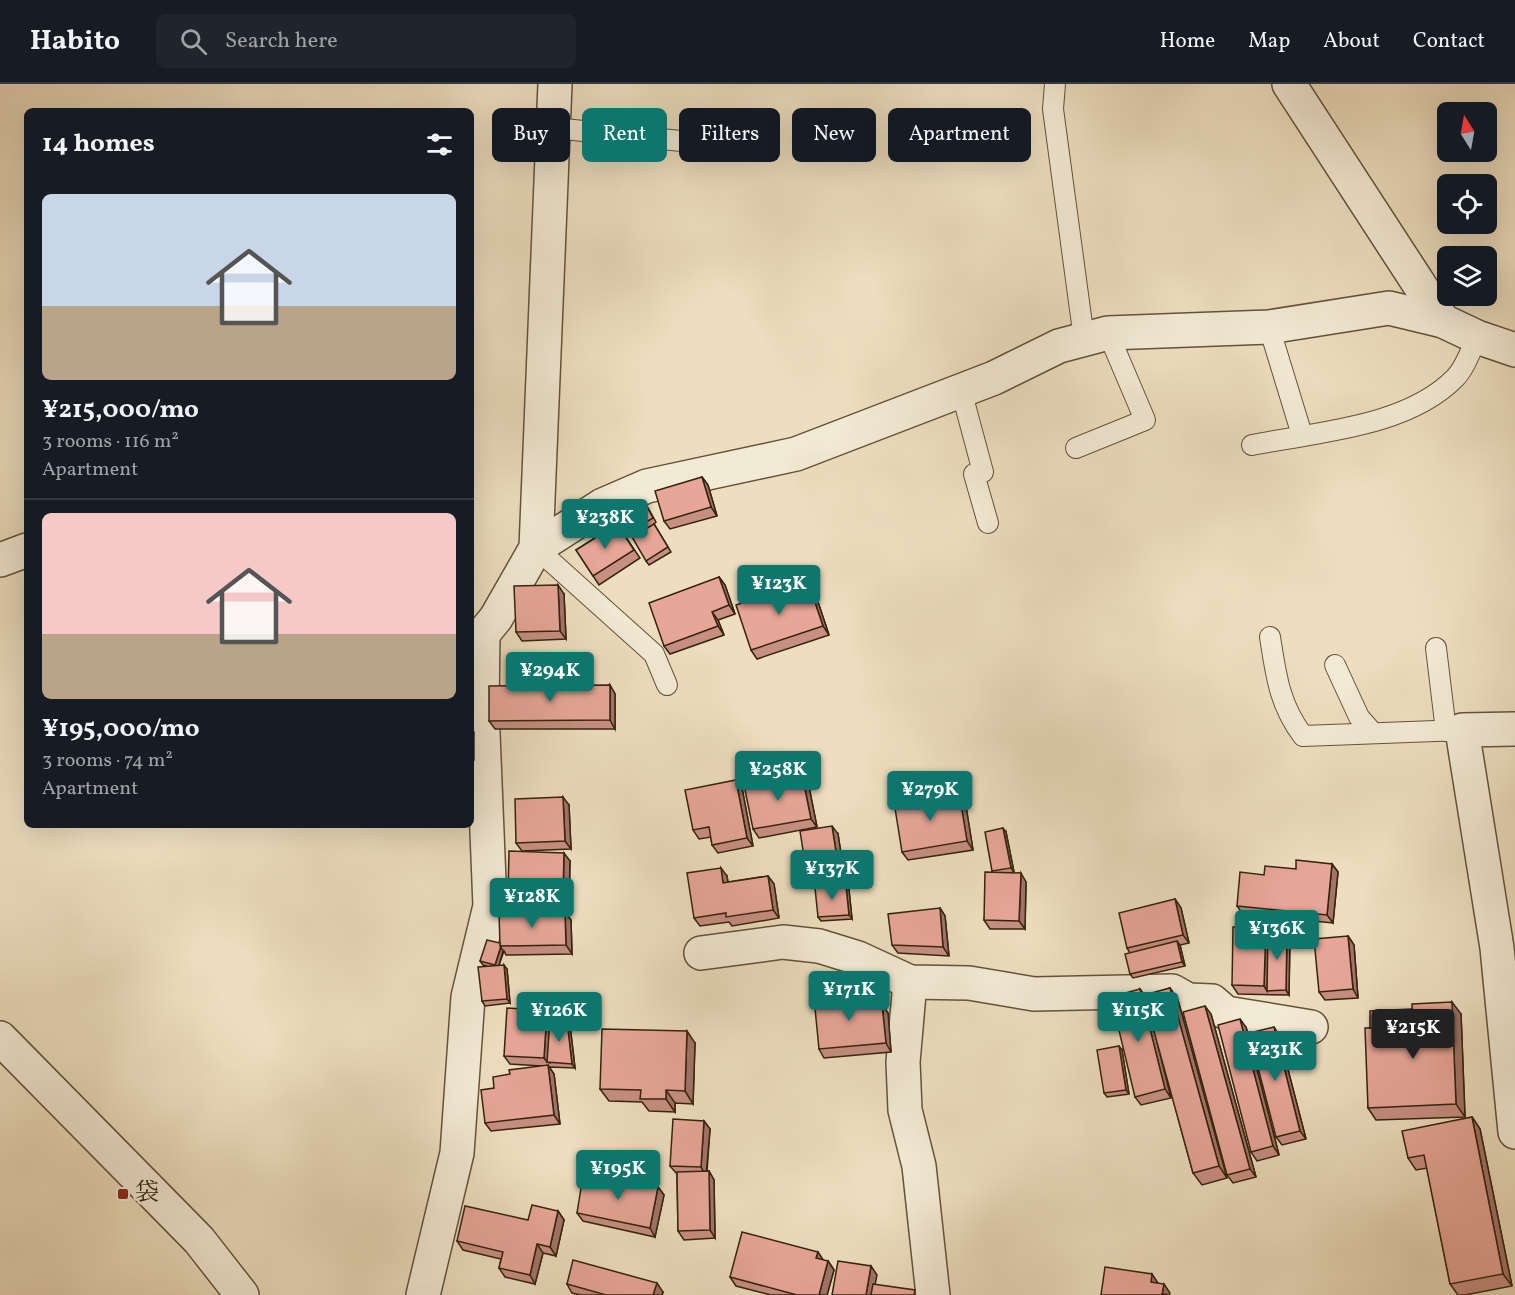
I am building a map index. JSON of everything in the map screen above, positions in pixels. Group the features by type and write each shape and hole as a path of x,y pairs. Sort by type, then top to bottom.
{"street":[{"path":"554,108 555,84"},
{"path":"1289,84 1443,321"},
{"path":"423,1295 457,1153 468,997 490,906 477,636 496,618 536,548 553,162"},
{"path":"536,548 603,505 647,486 796,454 994,378 1059,346 1096,336 1269,327 1380,308 1443,321 1477,338 1515,350"},
{"path":"0,560 24,551"},
{"path":"1515,729 1454,731 1497,948 1515,1132"},
{"path":"701,952 783,942 819,946 858,958 910,982 969,984 1034,994 1172,991 1188,1000 1212,1001 1226,1013 1311,1027"},
{"path":"910,982 903,1062 905,1110 919,1166 933,1295"},
{"path":"0,1038 199,1240 242,1295"}],"lane":[{"path":"1055,84 1053,109 1096,336 1144,420 1076,448"},
{"path":"570,130 679,141"},
{"path":"1269,327 1302,435"},
{"path":"1252,445 1394,417 1432,398 1457,376 1477,338"},
{"path":"961,390 983,472 974,474 988,524"},
{"path":"536,548 654,654 667,685"},
{"path":"1270,637 1278,684 1288,717 1303,736 1454,731 1436,648"},
{"path":"1335,665 1359,717 1373,733"}],"building":[{"path":"702,477 711,507 664,521 655,491"},
{"path":"644,501 653,518 628,533 618,516"},
{"path":"617,524 634,550 593,576 576,550"},
{"path":"654,524 668,547 646,561 632,537"},
{"path":"719,577 729,605 712,612 718,626 664,646 649,603"},
{"path":"808,582 823,626 751,650 736,605"},
{"path":"558,585 560,631 516,632 514,586"},
{"path":"610,685 610,720 489,721 489,686"},
{"path":"802,774 811,819 753,829 744,785"},
{"path":"736,780 747,838 712,845 709,827 693,830 685,790"},
{"path":"959,792 967,841 902,852 894,802"},
{"path":"563,797 565,841 516,843 515,799"},
{"path":"832,826 839,871 807,876 800,831"},
{"path":"1003,828 1011,868 992,871 985,832"},
{"path":"509,851 564,853 563,897 508,895"},
{"path":"1296,860 1332,864 1327,915 1237,906 1240,872 1264,875 1265,866 1296,869"},
{"path":"721,868 723,883 768,876 773,910 726,917 726,913 694,918 687,873"},
{"path":"985,872 1021,873 1019,921 984,920"},
{"path":"846,886 849,915 818,917 815,888"},
{"path":"1175,899 1183,935 1127,948 1119,913"},
{"path":"940,908 943,947 892,945 888,914"},
{"path":"499,912 565,912 566,945 500,946"},
{"path":"1233,927 1266,927 1264,986 1232,985"},
{"path":"1268,932 1287,932 1286,990 1267,991"},
{"path":"1348,936 1353,989 1319,992 1314,939"},
{"path":"487,940 500,943 501,946 495,965 480,961"},
{"path":"1177,941 1182,962 1130,974 1125,954"},
{"path":"504,965 507,999 482,1001 478,967"},
{"path":"1170,988 1219,1166 1193,1173 1144,995"},
{"path":"1140,989 1165,1089 1135,1097 1111,997"},
{"path":"868,994 869,1005 882,1004 886,1043 819,1049 814,998"},
{"path":"1452,1002 1456,1104 1368,1108 1365,1028 1413,1027 1412,1004"},
{"path":"1205,1006 1250,1169 1227,1175 1183,1012"},
{"path":"507,1008 547,1011 544,1058 504,1056"},
{"path":"1412,1009 1413,1027 1370,1028 1370,1011"},
{"path":"550,1019 567,1021 572,1064 547,1062"},
{"path":"1240,1019 1273,1146 1251,1152 1218,1025"},
{"path":"1274,1027 1300,1131 1276,1137 1249,1033"},
{"path":"602,1029 687,1031 685,1091 666,1090 666,1099 640,1099 641,1090 600,1089"},
{"path":"1119,1046 1126,1090 1104,1093 1097,1050"},
{"path":"548,1065 554,1115 485,1123 481,1090 494,1088 493,1077 510,1074 509,1070"},
{"path":"1472,1117 1503,1274 1450,1284 1424,1155 1408,1158 1402,1131"},
{"path":"673,1119 704,1121 701,1167 670,1166"},
{"path":"709,1171 710,1230 678,1231 677,1172"},
{"path":"583,1176 658,1187 650,1228 577,1213"},
{"path":"532,1205 558,1211 550,1247 537,1244 530,1275 499,1268 503,1252 457,1241 465,1206 528,1220"},
{"path":"742,1232 818,1252 816,1258 828,1261 819,1295 797,1295 730,1277"},
{"path":"573,1260 657,1283 653,1295 606,1295 567,1284"},
{"path":"838,1261 871,1266 866,1295 832,1295"},
{"path":"1105,1267 1152,1274 1151,1282 1164,1284 1162,1294 1169,1295 1101,1295"},
{"path":"873,1284 915,1290 914,1295 871,1295"}],"place":[{"name":"袋","path":"123,1194"}]}
